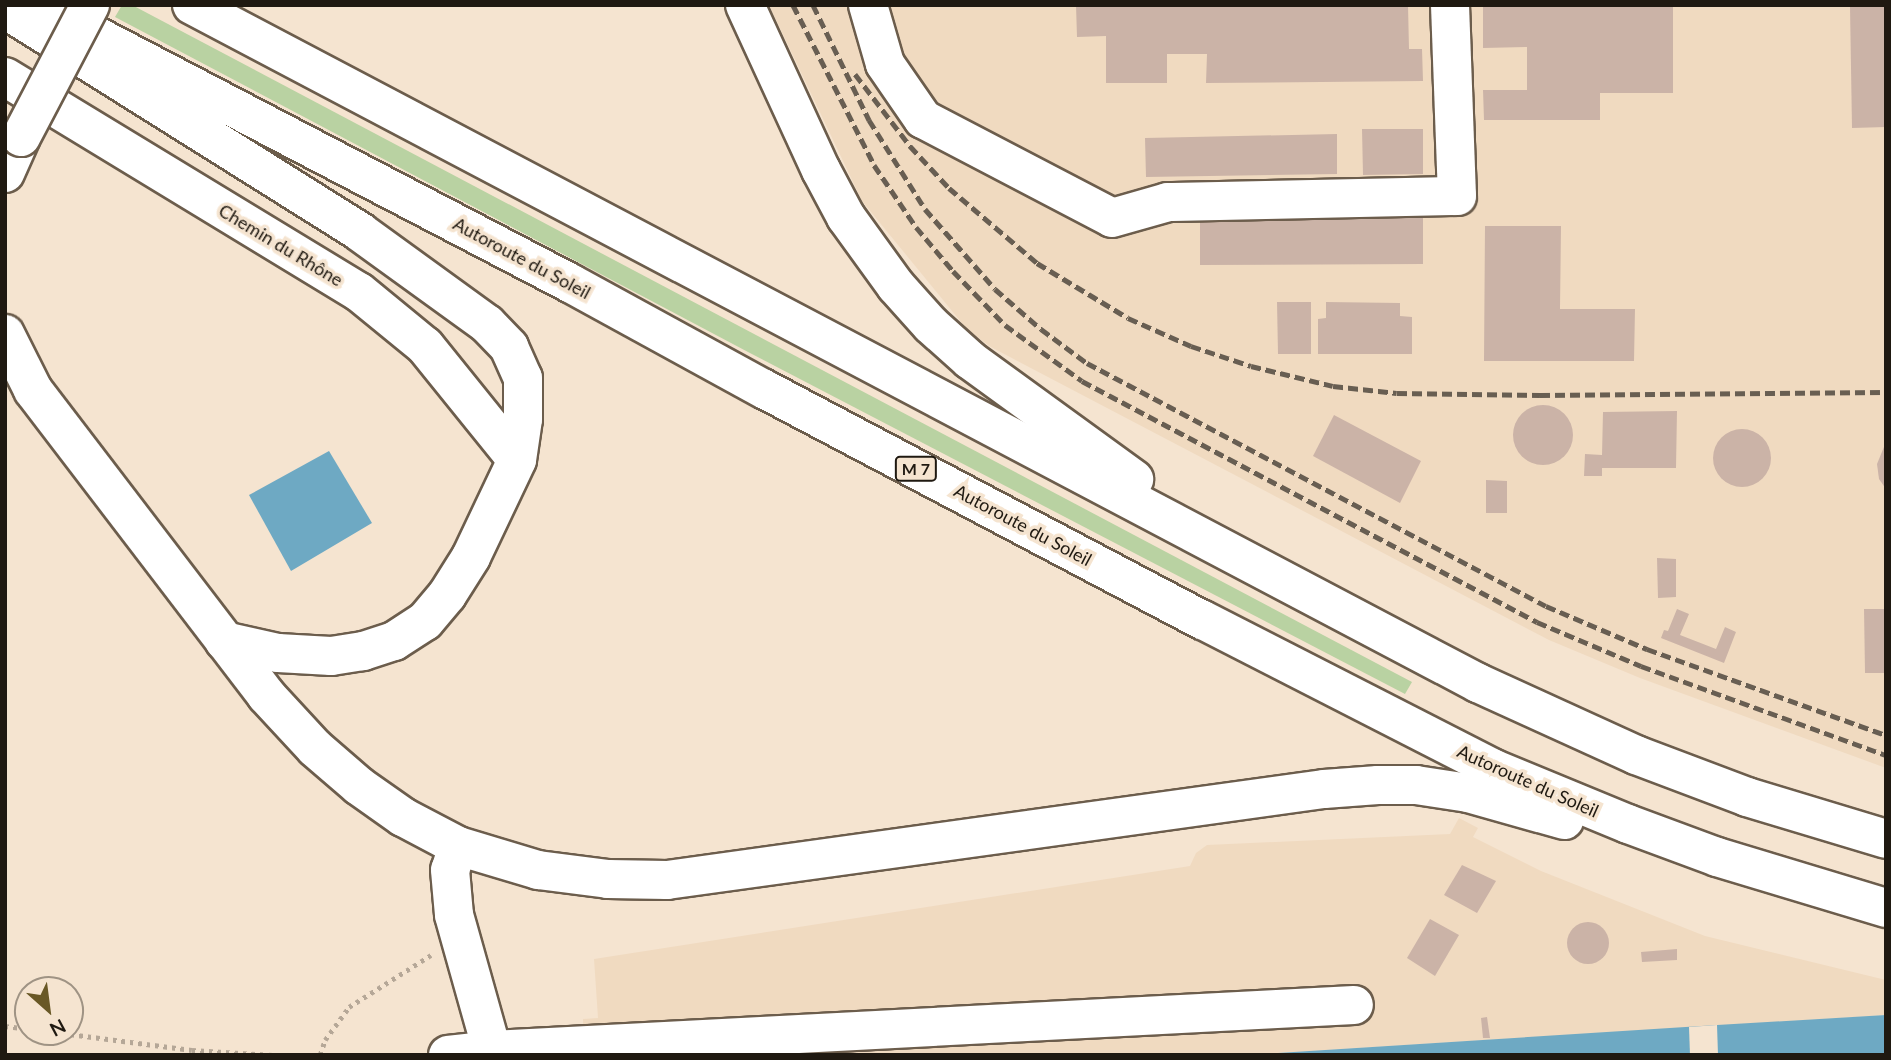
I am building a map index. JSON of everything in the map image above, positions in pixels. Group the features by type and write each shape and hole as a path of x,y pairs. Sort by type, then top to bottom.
{"main road":[{"name":"Autoroute du Soleil","path":"37,5 570,283 764,389 1384,715 1492,768 1628,824 1886,908"},
{"path":"5,173 20,137 90,5"},
{"path":"192,5 1478,683 1636,755 1747,797 1886,839"},
{"path":"745,5 821,170 846,217 896,286 931,325 1004,388 1261,569"},
{"path":"868,5 885,64 923,118 1112,218 1168,202 1457,196 1450,5"},
{"path":"5,9 360,232 486,324 509,347 523,378 523,419 517,460 471,557 447,595 425,621 394,641 363,651 331,656 278,653 224,641"},
{"name":"Chemin du Rhône","path":"5,77 359,292 425,346 517,460"},
{"path":"5,334 33,390 224,641 315,748 359,786 403,817 458,846 538,870 608,879 667,880 1324,789 1416,785 1468,793 1815,887"},
{"path":"458,846 450,870 459,933 492,1050"},
{"path":"448,1055 492,1050 1354,1004"}],"path":[{"path":"320,1055 325,1040 349,1007 399,973 426,959 459,933"},
{"path":"84,1036 192,1050 273,1055"}],"shaded area":[{"path":"769,5 1886,5 1886,768 1640,678 1549,640 989,346 966,328 862,201"},
{"path":"1459,818 1478,828 1473,837 1541,871 1705,936 1886,980 1886,1015 1248,1055 584,1055 583,1019 598,1018 594,959 1190,866 1196,853 1207,845 1450,834"}],"green space":[{"path":"122,5 132,5 1412,682 1405,694 748,352 115,17"}],"water":[{"path":"329,451 372,523 291,571 249,495"},
{"path":"1886,1015 1886,1055 1248,1055 1717,1025"}],"pier":[{"path":"1717,1025 1718,1055 1690,1055 1689,1027"}],"building":[{"path":"1076,5 1408,5 1409,49 1422,49 1423,81 1206,83 1207,54 1167,54 1167,83 1106,83 1106,36 1077,37"},
{"path":"1483,5 1673,5 1673,93 1600,93 1600,120 1484,120 1483,90 1527,90 1527,47 1483,48"},
{"path":"1886,6 1886,127 1852,128 1850,7"},
{"path":"1362,129 1423,129 1423,174 1363,175"},
{"path":"1337,134 1337,174 1146,177 1145,138"},
{"path":"1423,203 1423,264 1200,265 1200,205"},
{"path":"1485,226 1561,226 1560,309 1635,309 1634,361 1484,361"},
{"path":"1277,302 1311,302 1311,354 1278,354"},
{"path":"1326,302 1400,303 1400,316 1412,317 1412,354 1318,354 1318,319 1326,318"},
{"path":"1543,405 1560,410 1568,418 1573,435 1568,452 1560,460 1543,465 1526,460 1518,452 1513,435 1518,418 1526,410"},
{"path":"1677,411 1676,468 1602,468 1602,476 1584,476 1585,454 1602,455 1603,412"},
{"path":"1334,415 1421,461 1400,503 1313,456"},
{"path":"1742,429 1753,431 1766,442 1771,458 1769,469 1758,482 1742,487 1731,485 1718,474 1713,458 1715,447 1726,434"},
{"path":"1886,442 1886,489 1879,479 1877,464"},
{"path":"1486,480 1507,481 1507,513 1486,513"},
{"path":"1657,558 1676,559 1676,597 1658,598"},
{"path":"1677,609 1689,614 1680,635 1716,649 1725,627 1736,632 1724,663 1661,638 1664,630 1668,631"},
{"path":"1864,609 1886,609 1886,673 1865,673"},
{"path":"1462,865 1496,881 1477,913 1444,895"},
{"path":"1430,919 1459,935 1435,976 1407,958"},
{"path":"1588,922 1603,928 1609,943 1603,958 1588,964 1573,958 1567,943 1573,928"},
{"path":"1677,949 1677,960 1642,962 1641,952"},
{"path":"1487,1017 1490,1038 1483,1038 1481,1018"}],"railway":[{"path":"793,5 874,165 916,227 953,271 1005,325 1082,381 1537,622 1641,666 1886,755"},
{"path":"813,5 869,120 925,209 995,289 1041,329 1087,363 1546,606 1647,649 1886,735"},
{"path":"855,74 910,146 949,188 1037,263 1128,318 1191,346 1251,366 1333,386 1397,393 1540,395 1886,392"}]}
